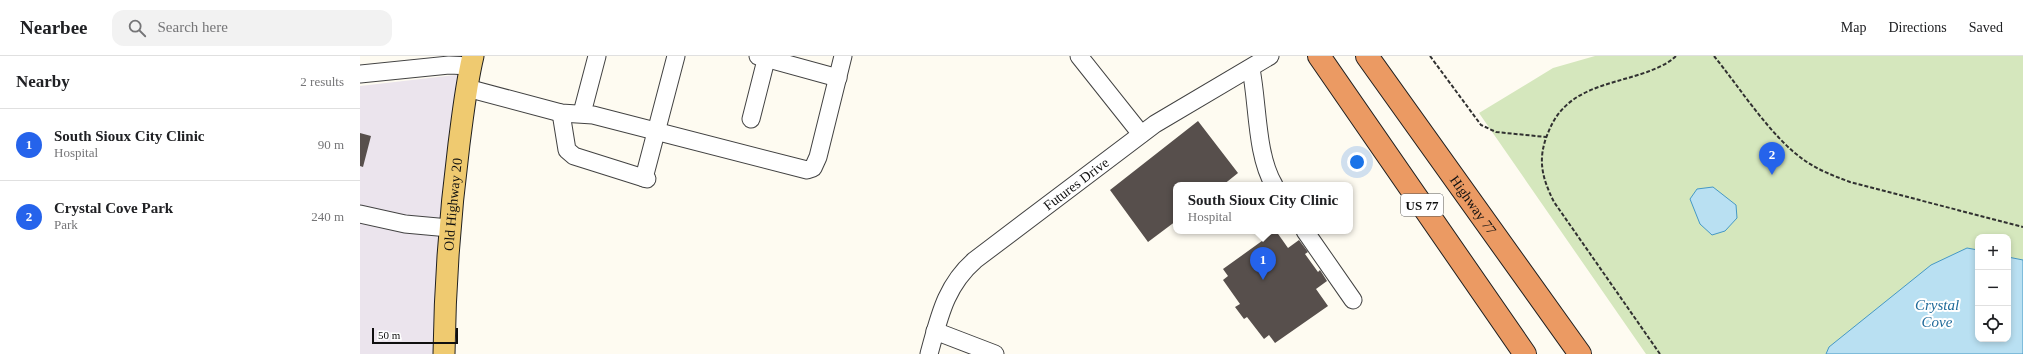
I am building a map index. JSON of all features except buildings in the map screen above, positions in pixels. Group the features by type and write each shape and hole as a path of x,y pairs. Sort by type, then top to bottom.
{"highway":[{"name":"US 77","path":"1319,56 1525,354"},
{"name":"Highway 77","path":"1367,56 1580,354"}],"main road":[{"name":"Old Highway 20","path":"444,354 445,279 449,228 467,88 472,61"}],"street":[{"path":"582,113 597,56"},
{"path":"561,113 567,150 574,156 646,178 656,131 676,56"},
{"path":"467,88 561,113 582,113 807,170 813,168 818,157 843,56"},
{"path":"1079,56 1141,134"},
{"name":"Futures Drive","path":"929,354 935,331 951,286 967,266 1141,134 1178,109 1250,69 1270,56"},
{"path":"751,119 764,57 838,78"},
{"path":"360,74 448,65 472,61"},
{"path":"1250,69 1255,87 1263,158 1266,170 1272,182"},
{"path":"360,214 405,224 449,228"},
{"path":"1307,234 1354,300"},
{"path":"935,331 995,354"}],"path":[{"path":"1430,56 1481,125 1496,132 1546,137"},
{"path":"1660,354 1554,202 1544,183 1541,164 1546,137 1552,122 1562,107 1584,92 1663,66 1676,56"},
{"path":"1714,56 1786,145 1804,160 1828,174 1850,182 2023,227"}],"shaded area":[{"path":"464,74 439,354 360,354 360,86"}],"green space":[{"path":"1595,56 2023,56 2023,354 1646,354 1479,113 1553,68"}],"water":[{"path":"1713,187 1736,205 1737,218 1725,231 1712,235 1700,224 1690,199 1697,189"},
{"name":"Crystal Cove","path":"1967,248 1975,249 1975,342 2011,342 2011,258 2023,260 2023,354 1826,354 1829,347 1931,265"}],"place":[{"name":"Crystal Cove Park","path":"1772,175"},
{"name":"South Sioux City Clinic","path":"1263,280"}]}
